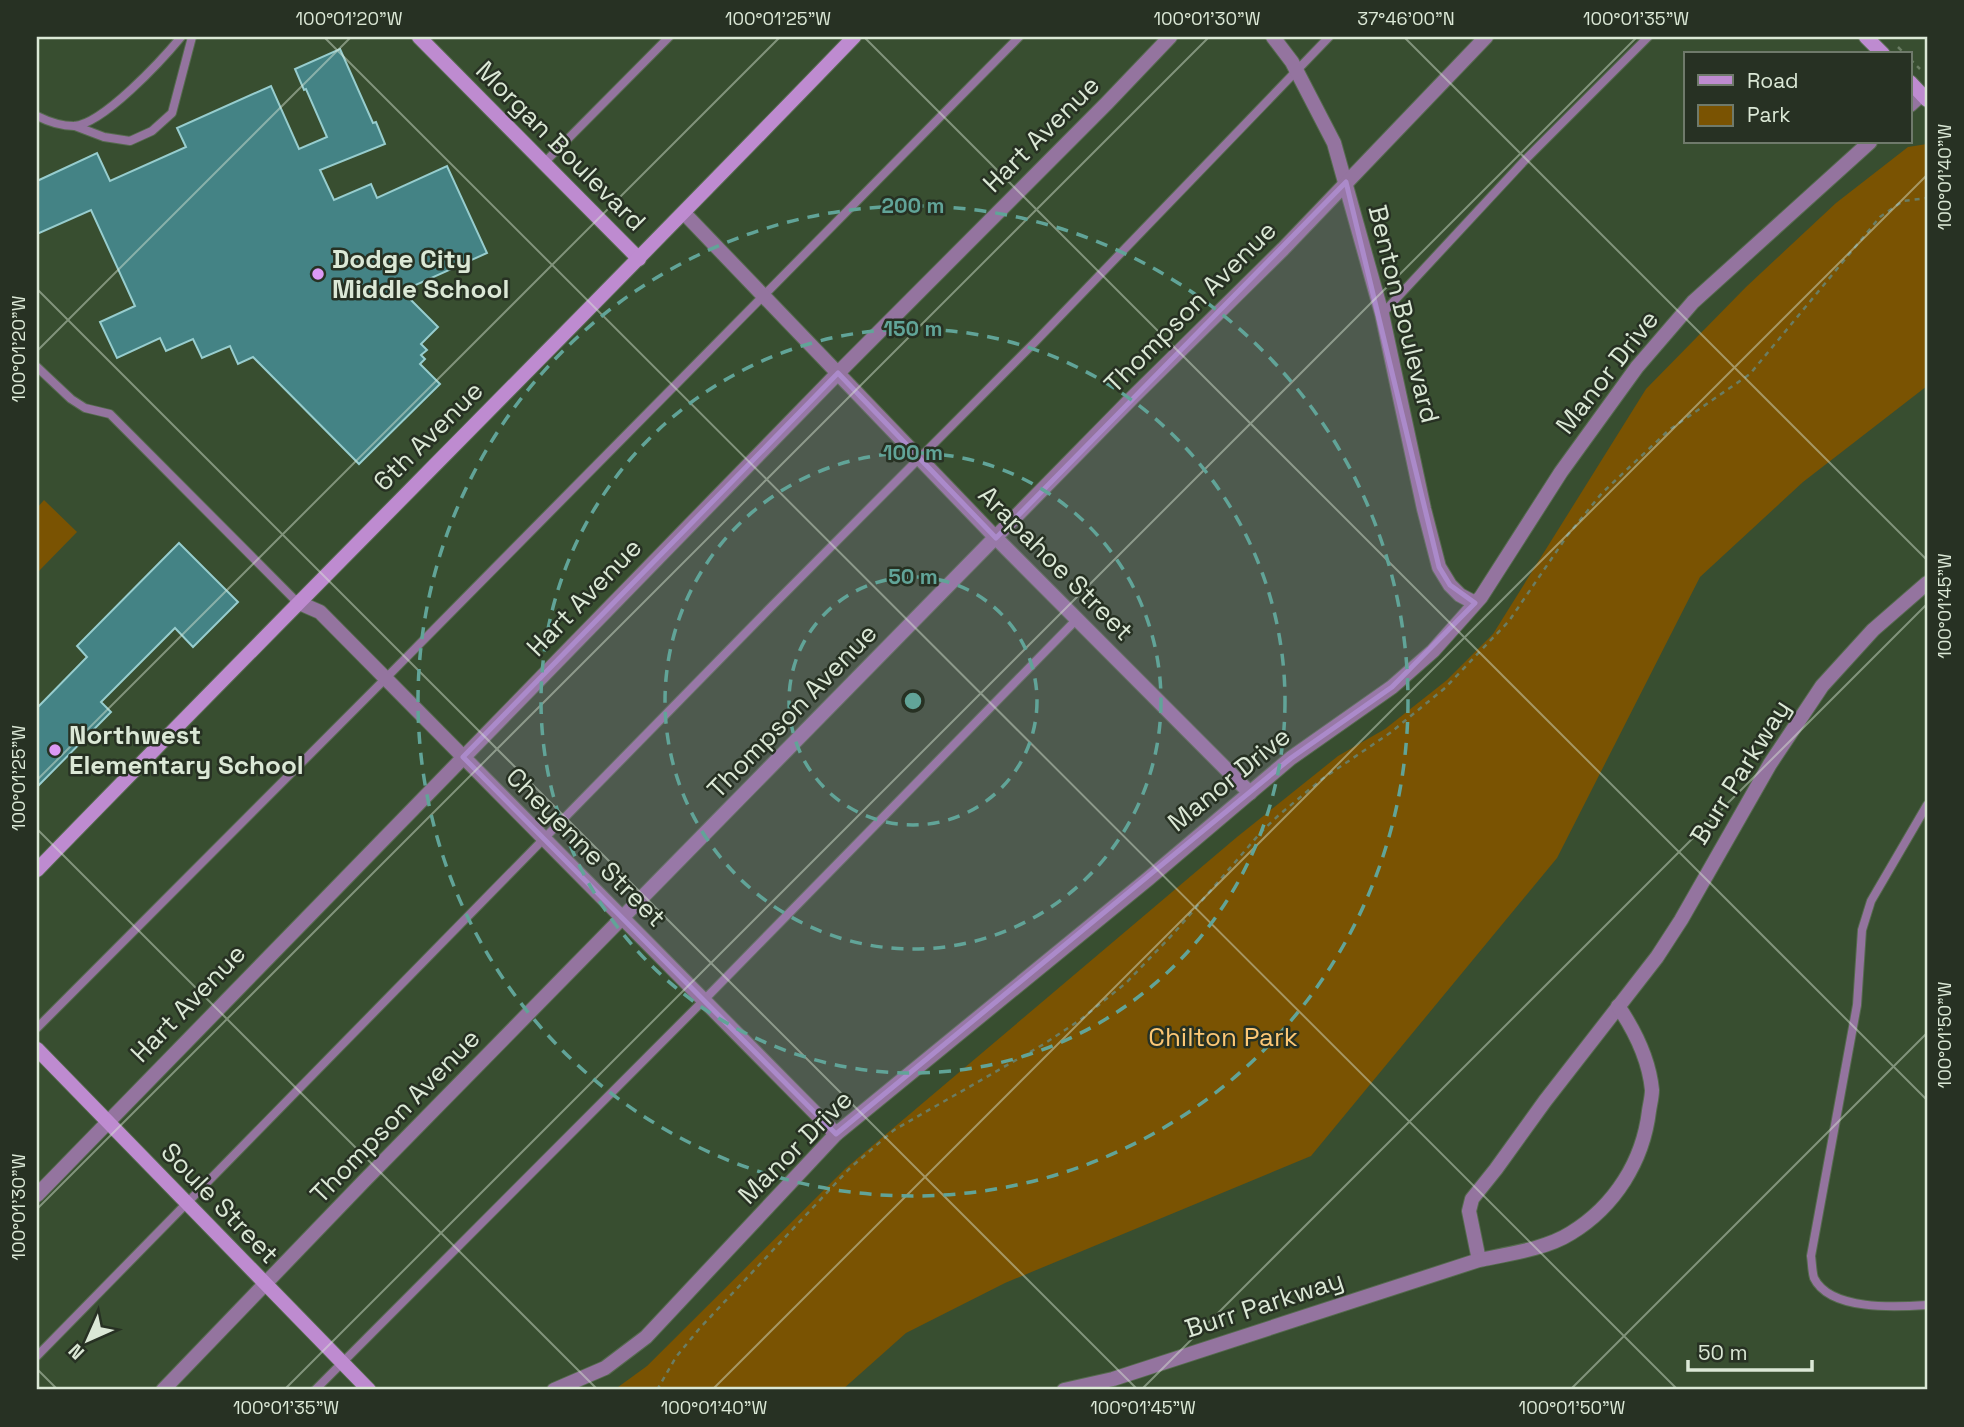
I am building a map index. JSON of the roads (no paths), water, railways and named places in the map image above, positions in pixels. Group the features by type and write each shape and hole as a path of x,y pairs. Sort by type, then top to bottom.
{"street":[{"name":"Morgan Boulevard","path":"419,37 639,260"},
{"name":"6th Avenue","path":"37,870 297,602 639,260 854,37"},
{"name":"Hart Avenue","path":"37,1195 838,373 1170,37"},
{"name":"Benton Boulevard","path":"1273,37 1297,71 1334,143 1382,314 1439,567 1450,585 1460,595 1475,603"},
{"name":"Thompson Avenue","path":"163,1390 364,1181 1133,397 1283,249 1486,37"},
{"path":"1866,37 1881,52"},
{"path":"1912,84 1925,97"},
{"name":"Manor Drive","path":"554,1390 605,1368 646,1337 836,1134 1291,758 1392,687 1433,651 1481,597 1562,472 1637,367 1693,302 1868,144"},
{"name":"Arapahoe Street","path":"684,213 996,538 1250,793"},
{"name":"Burr Parkway","path":"1479,1260 1469,1211 1472,1199 1657,957 1770,764 1822,686 1873,630 1927,583"},
{"name":"Cheyenne Street","path":"297,602 320,612 836,1134"},
{"name":"Burr Parkway","path":"1064,1390 1114,1384 1479,1260 1519,1252 1570,1234 1602,1210 1632,1171 1646,1136 1652,1091 1634,1029 1618,1006"},
{"name":"Soule Street","path":"37,1049 369,1390"}],"lane":[{"path":"75,126 100,116 162,60 181,37"},
{"path":"37,116 75,126 104,138 130,141 152,131 172,113 192,37"},
{"path":"543,164 669,37"},
{"path":"37,1028 1019,37"},
{"path":"37,1356 1036,341 1329,37"},
{"path":"1382,314 1526,159 1648,37"},
{"path":"37,367 71,399 85,408 110,414 297,602"},
{"path":"315,1390 704,1000 1077,620"},
{"path":"1927,805 1871,901 1862,930 1857,1005 1811,1256 1814,1278 1826,1292 1849,1303 1927,1305"}],"place":[{"name":"Dodge City Middle School","path":"318,274"},
{"name":"Northwest Elementary School","path":"55,750"}],"park label":[{"name":"Chilton Park","path":"1223,1037"}]}
